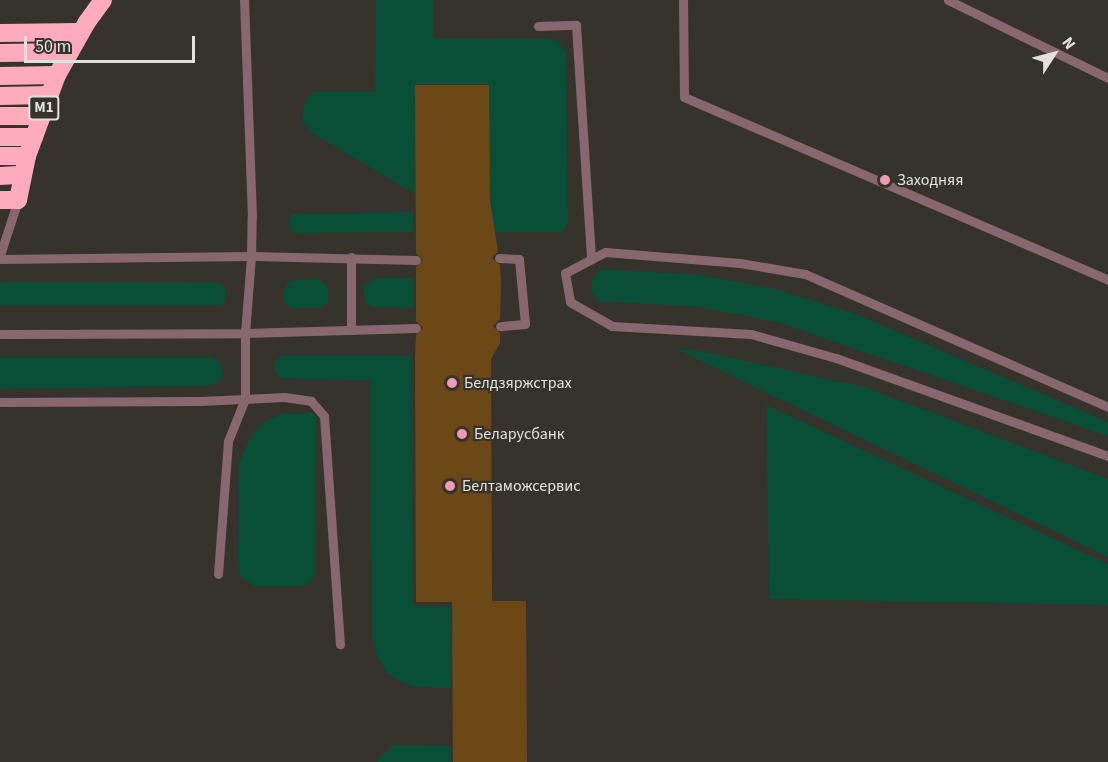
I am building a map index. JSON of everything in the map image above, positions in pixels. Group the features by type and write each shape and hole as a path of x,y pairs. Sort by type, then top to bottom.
{"highway":[{"name":"М1","path":"18,200 27,156 57,75 84,27 103,0"},
{"path":"0,33 84,27"},
{"path":"0,53 70,52"},
{"name":"М1","path":"0,76 57,75"},
{"name":"М1","path":"0,96 49,95"},
{"name":"М1","path":"0,116 41,116"},
{"name":"М1","path":"0,137 34,137"},
{"path":"0,156 27,156"},
{"path":"0,176 22,176"},
{"path":"0,200 18,200"}],"lane":[{"path":"84,27 95,0"},
{"path":"219,574 228,441 244,399 245,333 251,256 252,217 244,0"},
{"path":"683,0 684,97 1108,280"},
{"path":"948,0 1108,78"},
{"path":"538,26 576,25 591,260"},
{"path":"18,200 0,257 251,256 416,260"},
{"path":"1108,407 805,274 741,262 605,252 565,273 570,302 612,326 751,334 836,358 1108,456"},
{"path":"351,257 351,330"},
{"path":"499,258 519,259 525,324 500,326"},
{"path":"0,334 245,333 416,328"},
{"path":"0,402 284,397 311,401 324,416 340,644"}],"green space":[{"path":"376,0 433,0 433,38 556,39 566,52 568,222 563,232 491,232 488,84 415,84 415,194 311,132 302,120 304,104 313,92 375,92"},
{"path":"413,212 413,232 295,233 290,230 289,220 292,214"},
{"path":"600,269 700,275 779,290 858,315 1108,422 1108,436 777,322 698,307 599,301 592,293 592,280"},
{"path":"376,278 413,278 414,308 373,307 365,303 363,287"},
{"path":"319,279 328,288 328,302 320,308 290,308 284,300 283,290 290,281"},
{"path":"0,282 220,283 226,289 225,301 221,305 0,305"},
{"path":"674,348 695,350 864,387 1108,479 1108,557"},
{"path":"281,356 412,356 413,606 451,607 451,688 416,687 387,673 377,655 372,638 370,380 281,379 275,371 275,362"},
{"path":"0,357 211,357 220,362 223,376 218,382 208,386 0,389"},
{"path":"766,405 1108,564 1108,605 769,599"},
{"path":"283,413 316,413 315,575 308,584 302,586 256,587 241,577 238,567 239,464 248,442 261,424"},
{"path":"393,745 451,746 451,762 376,762"}],"building":[{"path":"415,85 489,85 490,201 498,251 492,258 500,265 501,283 500,319 493,326 500,333 500,343 491,359 492,601 526,601 527,762 453,762 452,602 416,602 415,359 416,335 423,328 416,321 416,267 423,260 416,253"}],"place":[{"name":"Заходняя","path":"885,180"},
{"name":"Белдзяржстрах","path":"452,383"},
{"name":"Беларусбанк","path":"462,434"},
{"name":"Белтаможсервис","path":"450,486"}]}
